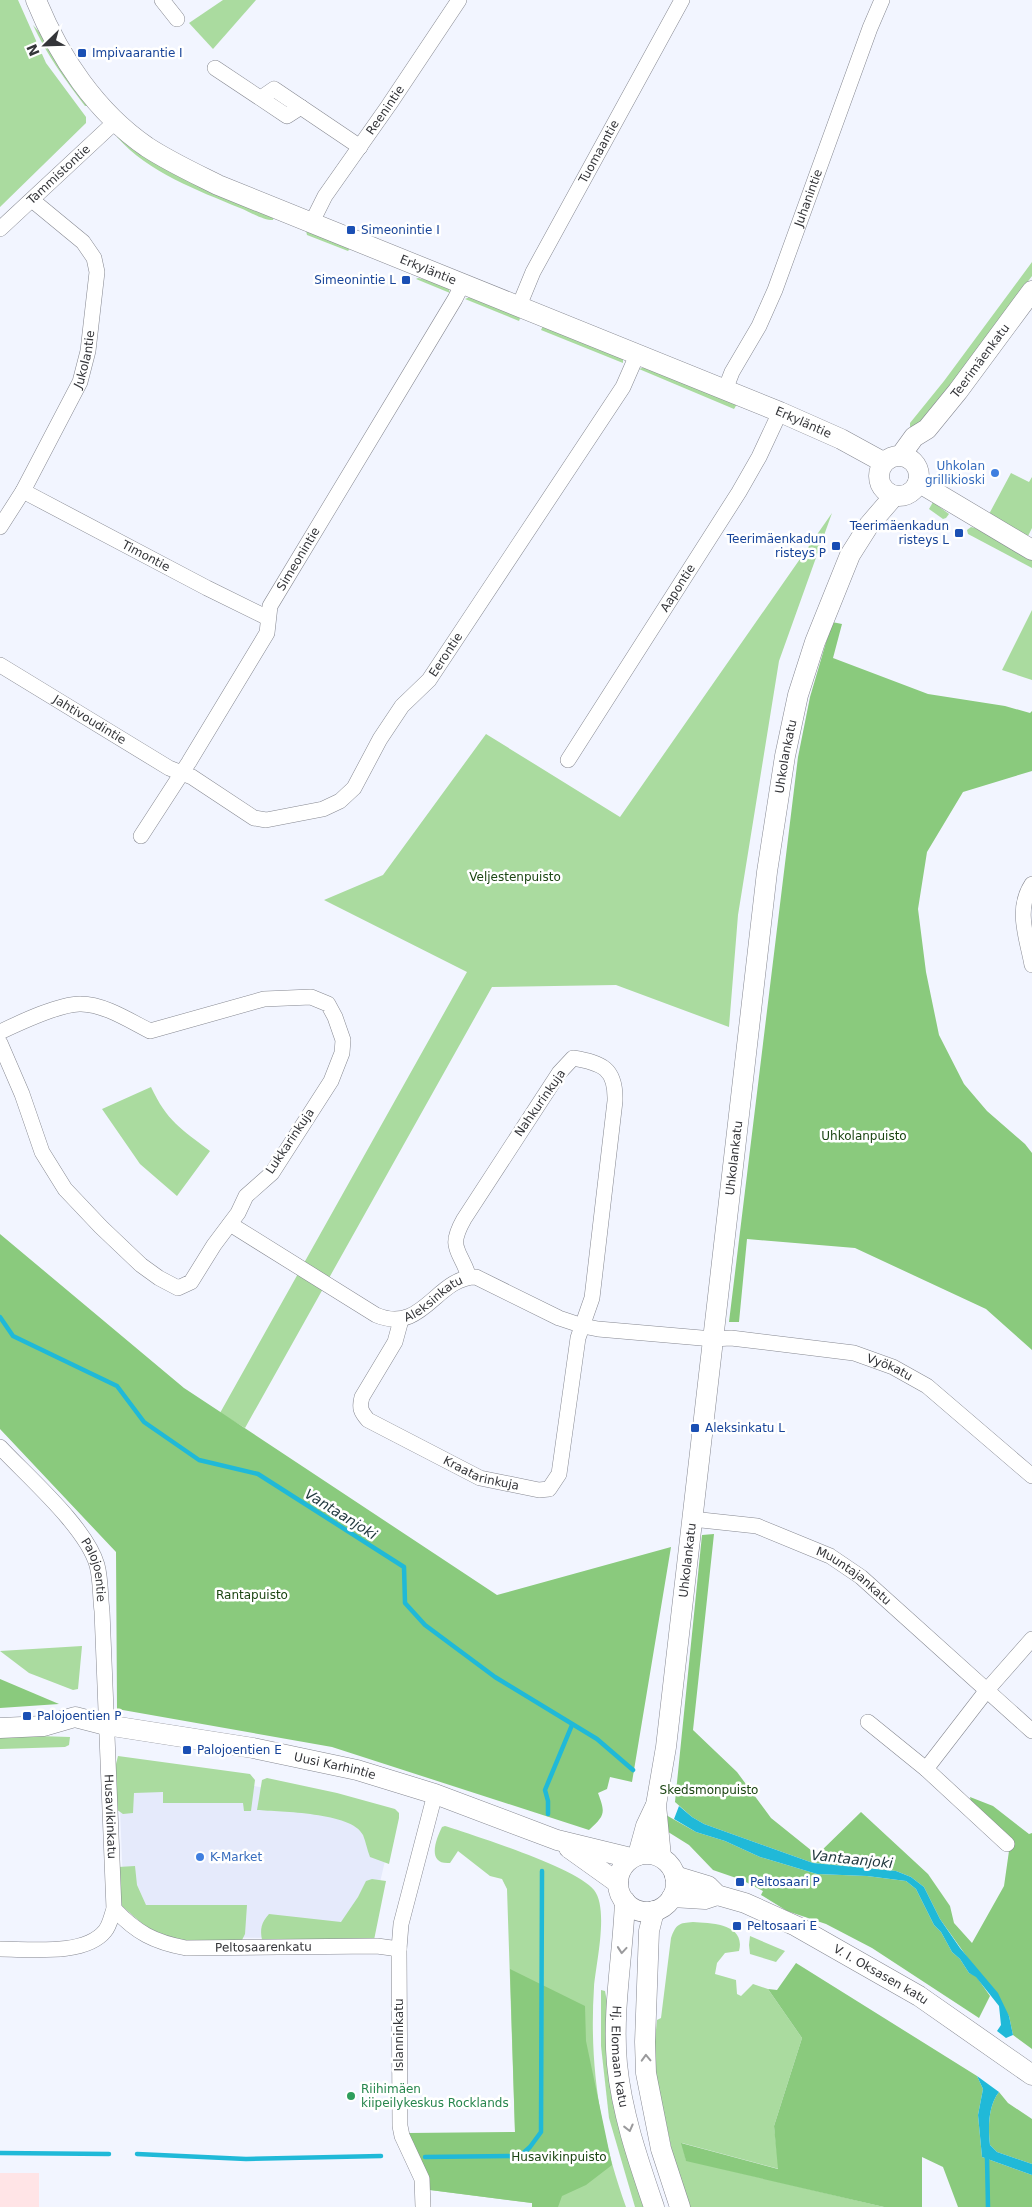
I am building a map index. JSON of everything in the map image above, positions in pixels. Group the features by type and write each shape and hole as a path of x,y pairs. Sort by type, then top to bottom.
{"street":[{"name":"Erkyläntie","path":"36,0 48,30 79,80 116,121 146,146 175,164 218,185 780,412 905,466 1032,550"},
{"path":"162,0 177,19"},
{"name":"Reenintie","path":"312,222 325,196 459,0"},
{"name":"Tuomaantie","path":"519,306 533,272 682,0"},
{"name":"Juhanintie","path":"725,390 732,372 759,326 775,290 870,28 882,0"},
{"path":"215,68 287,116 301,107 360,147"},
{"name":"Tammistontie","path":"0,229 116,121"},
{"name":"Jukolantie","path":"0,527 23,491 80,382 88,351 97,272 94,258 83,242 32,200"},
{"name":"Simeonintie","path":"141,836 267,633 270,606 463,283"},
{"name":"Teerimäenkatu","path":"887,490 878,473 905,466 925,444 927,429 958,391 1032,291"},
{"name":"Eerontie","path":"180,774 192,777 254,818 266,820 323,809 340,801 354,788 380,739 402,706 429,680 623,387 637,355"},
{"name":"Aapontie","path":"568,760 759,458 780,412"},
{"path":"887,490 907,494 905,466"},
{"name":"Uhkolankatu","path":"661,1857 656,1805 667,1737 767,872 785,756 798,695 815,642 850,555 887,490"},
{"name":"Timontie","path":"23,491 268,618"},
{"name":"Jahtivoudintie","path":"0,664 180,774"},
{"path":"1032,884 1025,895 1022,911 1032,965"},
{"name":"Lukkarinkuja","path":"0,1032 61,1008 80,1004 98,1007 150,1031 264,1000 310,997 328,1004 343,1040 342,1053 331,1080 272,1173 246,1196 192,1282 178,1288 140,1265 71,1195 50,1168 0,1043"},
{"name":"Nahkurinkuja","path":"469,1277 454,1245 457,1232 464,1219 559,1073 573,1058 597,1062 608,1071 615,1092 615,1101 592,1298 583,1326"},
{"name":"Aleksinkatu","path":"230,1224 376,1315 388,1320 401,1320 413,1315 456,1283 469,1277 480,1278 559,1318 583,1326 713,1339"},
{"name":"Kraatarinkuja","path":"401,1320 395,1342 362,1397 359,1405 361,1413 368,1420 480,1478 539,1490 548,1489 559,1474 578,1338 583,1326"},
{"name":"Vyökatu","path":"713,1339 730,1338 854,1353 893,1367 927,1386 1032,1476"},
{"name":"Palojoentie","path":"0,1447 70,1521 87,1544 97,1566 102,1611 106,1725"},
{"name":"Muuntajankatu","path":"692,1519 757,1526 830,1556 861,1577 1032,1731"},
{"path":"926,1769 987,1690 1032,1639"},
{"path":"868,1722 926,1769 1007,1844"},
{"name":"Uusi Karhintie","path":"0,1728 44,1726 76,1732 106,1725 253,1748 357,1770 435,1794 557,1840 634,1856"},
{"name":"Husavikinkatu","path":"106,1725 114,1909"},
{"path":"399,1949 401,1924 435,1794"},
{"name":"Uhkolankatu","path":"634,1856 656,1805"},
{"name":"Uusi Karhintie","path":"557,1840 621,1892"},
{"path":"645,1854 661,1857 672,1868 675,1876 675,1890 672,1897 661,1908 654,1911 638,1910 621,1892 620,1873 624,1865 634,1856 645,1854"},
{"name":"V. I. Oksasen katu","path":"675,1876 708,1886 718,1895 744,1903 796,1926 919,1996 1032,2075"},
{"name":"Hj. Elomaan katu","path":"621,1892 616,2021 617,2064 624,2110 631,2138 654,2207"},
{"name":"V. I. Oksasen katu","path":"672,1897 704,1899 718,1895"},
{"path":"0,1949 76,1948 90,1942 104,1932 114,1909"},
{"name":"Peltosaarenkatu","path":"114,1909 126,1922 147,1936 162,1944 186,1948 377,1946 399,1949"},
{"name":"Hj. Elomaan katu","path":"654,1911 649,1931 645,2042 646,2073 661,2149 680,2207"},
{"name":"Islanninkatu","path":"399,1949 400,2126 402,2136 422,2179 423,2207"}],"shaded area":[{"path":"118,1760 396,1813 367,1939 176,1937 124,1908"},
{"path":"0,2173 39,2173 39,2207 0,2207"}],"green space":[{"path":"0,0 18,0 46,63 86,117 86,123 0,207"},
{"path":"223,0 256,0 213,49 189,23"},
{"path":"33,25 49,43 89,106 85,106 63,77"},
{"path":"117,137 126,137 274,215 273,220 256,216 174,179 144,161"},
{"path":"308,229 352,246 348,251 307,235 306,231"},
{"path":"1032,262 1032,276 950,386 913,432 910,428 910,423 944,381"},
{"path":"416,279 448,286 450,293"},
{"path":"472,296 521,316 519,321 465,299"},
{"path":"544,324 623,359 623,363 541,330"},
{"path":"645,367 737,404 734,409 639,369"},
{"path":"1011,473 1029,482 1032,477 1032,528 1027,538 988,516"},
{"path":"933,502 949,514 946,518 943,519 929,509"},
{"name":"Veljestenpuisto","path":"832,513 779,661 738,915 729,1027 616,985 492,987 245,1428 220,1413 467,972 324,900 383,875 486,734 620,817"},
{"path":"971,527 992,533 1032,557 1032,568 968,534 967,530"},
{"path":"1032,610 1032,680 1002,670"},
{"name":"Uhkolanpuisto","path":"832,622 842,624 833,658 928,694 1005,706 1030,713 1032,711 1032,771 963,792 927,852 918,909 926,972 939,1035 964,1084 987,1111 1025,1144 1032,1153 1032,1350 986,1309 855,1248 747,1239 739,1322 729,1322 798,757 810,697"},
{"path":"151,1087 163,1108 176,1124 210,1151 177,1196 140,1164 102,1109"},
{"name":"Rantapuisto","path":"0,1234 184,1388 497,1595 671,1547 632,1782 610,1777 607,1789 598,1793 603,1809 599,1821 589,1830 332,1747 117,1709 116,1552 0,1429"},
{"name":"Skedsmonpuisto","path":"714,1534 693,1730 737,1772 771,1818 817,1855 861,1812 928,1874 950,1906 954,1923 972,1943 1004,1886 1009,1851 974,1818 970,1797 993,1806 1029,1834 1032,1833 1032,2049 1013,2035 1009,2016 940,1919 924,1887 911,1877 896,1871 813,1863 704,1824 692,1817 675,1802 702,1535"},
{"path":"82,1646 78,1689 73,1690 29,1673 0,1651"},
{"path":"0,1679 59,1704 0,1708"},
{"path":"0,1737 70,1737 69,1745 65,1747 0,1749"},
{"path":"118,1756 250,1774 255,1780 251,1811 244,1811 243,1803 163,1803 163,1792 134,1793 133,1813 123,1814 116,1809 114,1772"},
{"path":"267,1778 337,1793 395,1809 399,1813 399,1818 389,1864 370,1857 363,1835 356,1827 345,1822 314,1815 257,1810 262,1780"},
{"path":"666,1815 696,1832 725,1841 760,1857 817,1874 867,1876 906,1881 916,1889 934,1925 941,1932 952,1952 960,1959 969,1973 976,1976 990,1996 979,2018 872,1948 826,1924 787,1911 761,1895 763,1891 742,1880 713,1870 689,1845 665,1830"},
{"name":"Husavikinpuisto","path":"445,1826 548,1863 584,1881 594,1890 601,1910 599,1951 594,1987 593,2044 595,2072 598,2099 609,2153 626,2207 532,2207 532,2203 430,2190 427,2174 515,2132 507,1889 502,1879 490,1876 458,1851 450,1863 443,1863 438,1860 435,1856 437,1838 442,1827"},
{"path":"135,1866 137,1885 146,1905 247,1905 245,1934 242,1940 171,1940 145,1926 122,1906 120,1898 118,1867"},
{"path":"372,1879 386,1881 374,1940 262,1940 262,1926 269,1914 341,1922 366,1881"},
{"path":"693,1922 718,1924 733,1930 740,1942 739,1951 725,1953 717,1963 715,1974 736,1980 737,1994 741,1996 753,1984 768,1989 802,2038 774,2126 779,2169 682,2143 686,2160 884,2207 688,2207 677,2176 653,2059 657,2020 661,2018 671,1938 679,1925"},
{"path":"750,1936 785,1951 776,1962 750,1954"},
{"path":"796,1963 977,2076 983,2089 978,2115 982,2157 1032,2175 1032,2207 958,2207 943,2167 922,2157 922,2207 884,2207 686,2161 681,2143 778,2169 774,2126 802,2038 768,1989 777,1990"},
{"name":"Husavikinpuisto","path":"510,1969 585,2006 586,2041 612,2165 586,2185 562,2196 558,2207 532,2207 532,2203 430,2190 427,2174 408,2133 515,2132"},
{"path":"601,1990 605,1991 645,2207 635,2207 609,2118 601,2046"},
{"path":"999,2092 1008,2103 1032,2119 1032,2164 997,2152 990,2145 989,2124 991,2110"}],"water":[{"path":"679,1806 704,1824 813,1863 896,1871 911,1877 924,1887 940,1919 960,1948 998,1993 1009,2016 1013,2035 1006,2038 997,2031 1001,2025 999,2006 976,1977 969,1973 960,1959 952,1952 941,1932 934,1925 916,1889 906,1881 867,1876 817,1874 760,1857 725,1841 696,1832 674,1819"},
{"path":"977,2076 999,2092 991,2110 989,2124 990,2145 997,2152 1032,2164 1032,2175 982,2157 978,2115 983,2089"}],"waterway":[{"name":"Vantaanjoki","path":"0,1317 13,1336 117,1386 144,1422 199,1460 258,1474 404,1567 405,1603 425,1625 495,1677 597,1739 633,1770"},
{"path":"548,1814 548,1801 545,1790 572,1725"},
{"path":"425,2157 520,2156 530,2147 541,2132 542,1871"},
{"path":"0,2153 109,2154"},
{"path":"137,2154 246,2159 381,2156"},
{"path":"987,2156 988,2207"}],"place":[{"name":"Impivaarantie I","path":"82,53"},
{"name":"Simeonintie I","path":"351,230"},
{"name":"Simeonintie L","path":"406,280"},
{"name":"Uhkolan grillikioski","path":"995,473"},
{"name":"Teerimäenkadun risteys L","path":"959,533"},
{"name":"Teerimäenkadun risteys P","path":"836,546"},
{"name":"Aleksinkatu L","path":"695,1428"},
{"name":"Palojoentien P","path":"27,1716"},
{"name":"Palojoentien E","path":"187,1750"},
{"name":"K-Market","path":"200,1857"},
{"name":"Peltosaari P","path":"740,1882"},
{"name":"Peltosaari E","path":"737,1926"},
{"name":"Riihimäen kiipeilykeskus Rocklands","path":"351,2096"}]}
